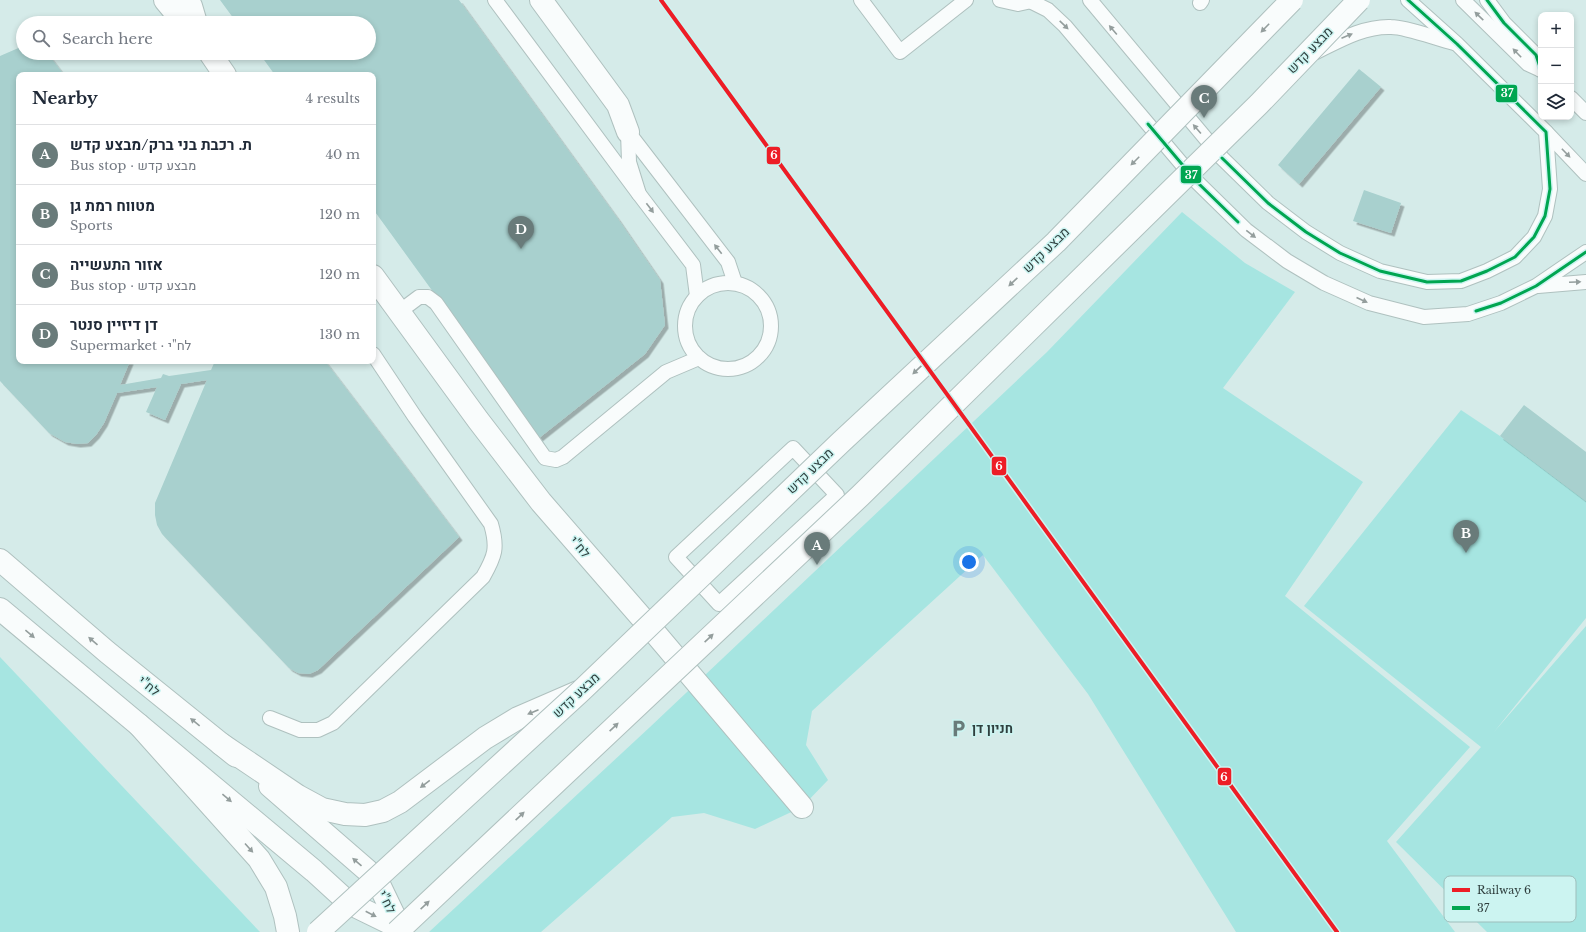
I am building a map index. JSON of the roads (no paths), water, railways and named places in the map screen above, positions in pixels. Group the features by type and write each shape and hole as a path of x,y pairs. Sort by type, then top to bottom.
{"main road":[{"path":"165,0 178,16"},
{"path":"187,0 191,6 194,16"},
{"path":"541,0 618,105 628,132"},
{"name":"מבצע קדש","path":"318,932 581,691 841,442 1056,242 1292,0"},
{"name":"מבצע קדש","path":"398,930 860,496 1259,104 1359,0"},
{"path":"215,60 223,72"},
{"name":"לח\"י","path":"376,280 478,420 541,502 655,633 802,807"},
{"name":"לח\"י","path":"0,560 106,652 222,744 376,878 398,930"},
{"name":"לח\"י","path":"0,609 314,871 349,903 398,930"},
{"path":"222,744 298,796 322,809 345,814 365,815 383,811 400,802 485,738 518,718 581,691"},
{"path":"139,725 259,859 276,887 285,916 288,932"}],"lane":[{"path":"495,0 592,132 693,265 697,296"},
{"path":"860,0 900,52 966,0"},
{"path":"1000,0 1018,4 1034,1 1048,10 1065,26 1197,182 1246,230 1286,261 1324,283 1369,303 1424,317 1468,314 1501,303 1536,286 1586,252"},
{"path":"1090,0 1222,158 1268,203 1306,232 1340,253 1380,271 1427,282 1461,281 1488,271 1515,257 1534,238 1545,216 1550,189 1546,132"},
{"path":"1408,0 1457,44 1586,174"},
{"path":"1463,0 1536,55 1538,61"},
{"path":"1487,0 1500,28"},
{"path":"1300,60 1348,36 1371,28 1392,27 1457,44"},
{"path":"1574,101 1586,113"},
{"path":"628,132 629,162 639,194"},
{"path":"628,132 728,262 735,283"},
{"path":"1536,286 1586,282"},
{"path":"720,283 735,283 748,288 760,297 768,309 771,322 770,337 764,350 754,360 744,366 732,369 715,367 699,358 691,347 686,334 685,320 689,307 697,296 708,288 720,283"},
{"path":"399,312 419,297 428,297 436,303 545,458 556,460 563,457 666,372 699,358"},
{"path":"270,718 300,730 318,730 333,723 483,577 492,561 496,542 491,524 376,358"},
{"path":"793,448 836,495 719,604 704,588 676,557 793,448"},
{"path":"655,633 704,588"}],"rail line":[{"name":"6","path":"661,0 1337,932"}],"place":[{"name":"אזור התעשייה","path":"1204,118"},
{"name":"דן דיזיין סנטר","path":"521,249"},
{"name":"מטווח רמת גן","path":"1466,553"},
{"name":"ת. רכבת בני ברק/מבצע קדש","path":"817,565"},
{"name":"חניון דן","path":"959,728"}]}
